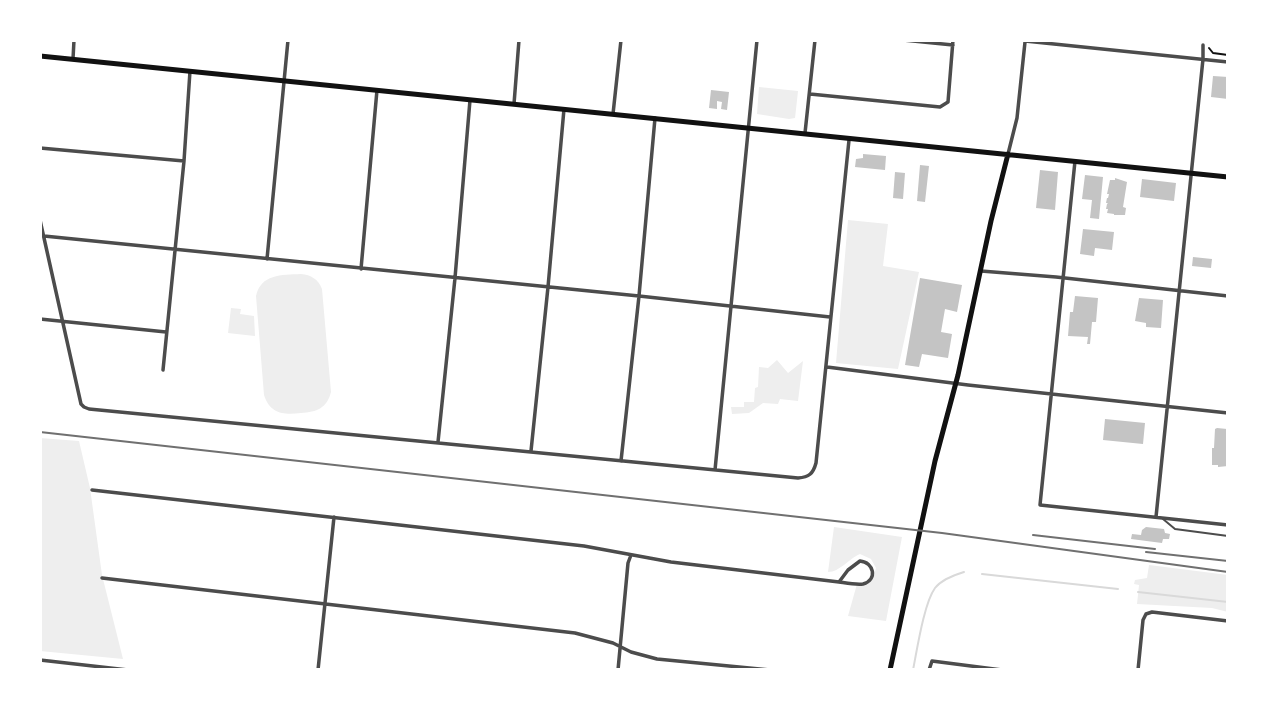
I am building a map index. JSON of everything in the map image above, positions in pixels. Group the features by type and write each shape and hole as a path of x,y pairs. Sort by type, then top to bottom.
{"main road":[{"path":"40,56 1228,177"},
{"path":"890,670 1008,153"}],"street":[{"path":"73,59 74,40"},
{"path":"267,259 288,40"},
{"path":"514,104 519,40"},
{"path":"613,114 621,40"},
{"path":"715,471 757,40"},
{"path":"805,133 815,40"},
{"path":"810,94 940,107 948,102 953,43 903,40"},
{"path":"1008,153 1017,118 1025,41 1228,62"},
{"path":"1156,517 1206,45"},
{"path":"163,370 184,162 190,71"},
{"path":"361,269 377,90"},
{"path":"438,442 470,99"},
{"path":"531,452 564,109"},
{"path":"621,461 655,118"},
{"path":"40,220 80,399 84,407 89,409 807,478 813,473 816,463 849,138"},
{"path":"40,148 184,162"},
{"path":"1075,161 1040,505 1228,525"},
{"path":"44,236 830,317"},
{"path":"981,271 1063,277 1228,296"},
{"path":"40,319 166,331"},
{"path":"827,367 1228,414"},
{"path":"92,490 584,546 671,562 839,582 867,582 872,579 871,567 860,561 848,570 839,582"},
{"path":"318,670 334,517"},
{"path":"618,670 631,555"},
{"path":"102,578 575,633 657,659 770,670"},
{"path":"1138,670 1143,620 1146,614 1152,612 1228,621"},
{"path":"40,660 128,670"},
{"path":"929,670 932,661 1002,670"}],"lane":[{"path":"1162,518 1175,529 1228,536"}],"path":[{"path":"1206,45 1213,53 1228,55"}],"shaded area":[{"path":"759,87 798,91 795,118 757,114"},
{"path":"848,220 888,224 883,266 919,272 898,369 836,363"},
{"path":"301,274 314,278 322,289 331,392 327,402 316,410 283,413 274,410 264,395 256,296 262,283 273,277"},
{"path":"231,308 241,309 240,314 254,316 255,336 228,333"},
{"path":"777,360 788,373 803,361 798,401 780,399 778,404 763,403 749,413 732,414 731,407 744,407 744,402 754,402 759,367 768,368"},
{"path":"40,438 79,441 90,488 102,575 123,659 40,651"},
{"path":"834,527 902,537 886,621 848,616 857,584 867,584 873,579 876,568 871,559 860,554 836,570 828,572"},
{"path":"1149,565 1228,575 1228,612 1212,608 1137,604 1139,585 1134,584 1135,580 1147,578"}],"building":[{"path":"1213,76 1228,77 1228,99 1211,97"},
{"path":"711,90 729,92 727,110 721,109 722,102 717,101 717,109 709,108"},
{"path":"863,154 886,156 885,170 855,167 856,159 863,158"},
{"path":"920,165 929,166 925,202 917,201"},
{"path":"1040,170 1058,172 1055,210 1036,208"},
{"path":"895,172 905,173 903,199 893,198"},
{"path":"1085,175 1103,177 1099,219 1090,218 1092,200 1082,199"},
{"path":"1115,178 1127,182 1123,207 1126,208 1125,215 1107,213 1110,180"},
{"path":"1142,179 1176,183 1174,201 1140,197"},
{"path":"1083,229 1114,232 1112,250 1095,248 1094,256 1080,254"},
{"path":"1193,257 1212,259 1211,268 1192,266"},
{"path":"920,278 962,285 957,312 945,309 941,332 952,334 948,358 922,354 919,367 905,365"},
{"path":"1075,296 1098,298 1096,322 1092,322 1090,344 1087,344 1088,337 1068,336 1070,312 1073,312"},
{"path":"1139,298 1163,300 1161,328 1146,327 1146,323 1135,321"},
{"path":"1105,419 1145,423 1143,444 1103,440"},
{"path":"1217,428 1228,430 1228,466 1212,465 1212,448"},
{"path":"1146,527 1164,529 1165,533 1170,534 1169,539 1163,539 1162,543 1131,539 1132,534 1141,535"}],"waterway":[{"path":"913,670 921,627 931,595 941,582 964,572"},
{"path":"982,574 1118,589"},
{"path":"1138,592 1228,602"}],"railway":[{"path":"40,432 942,533 1228,572"},
{"path":"1033,535 1155,549"},
{"path":"1146,552 1228,561"}]}
